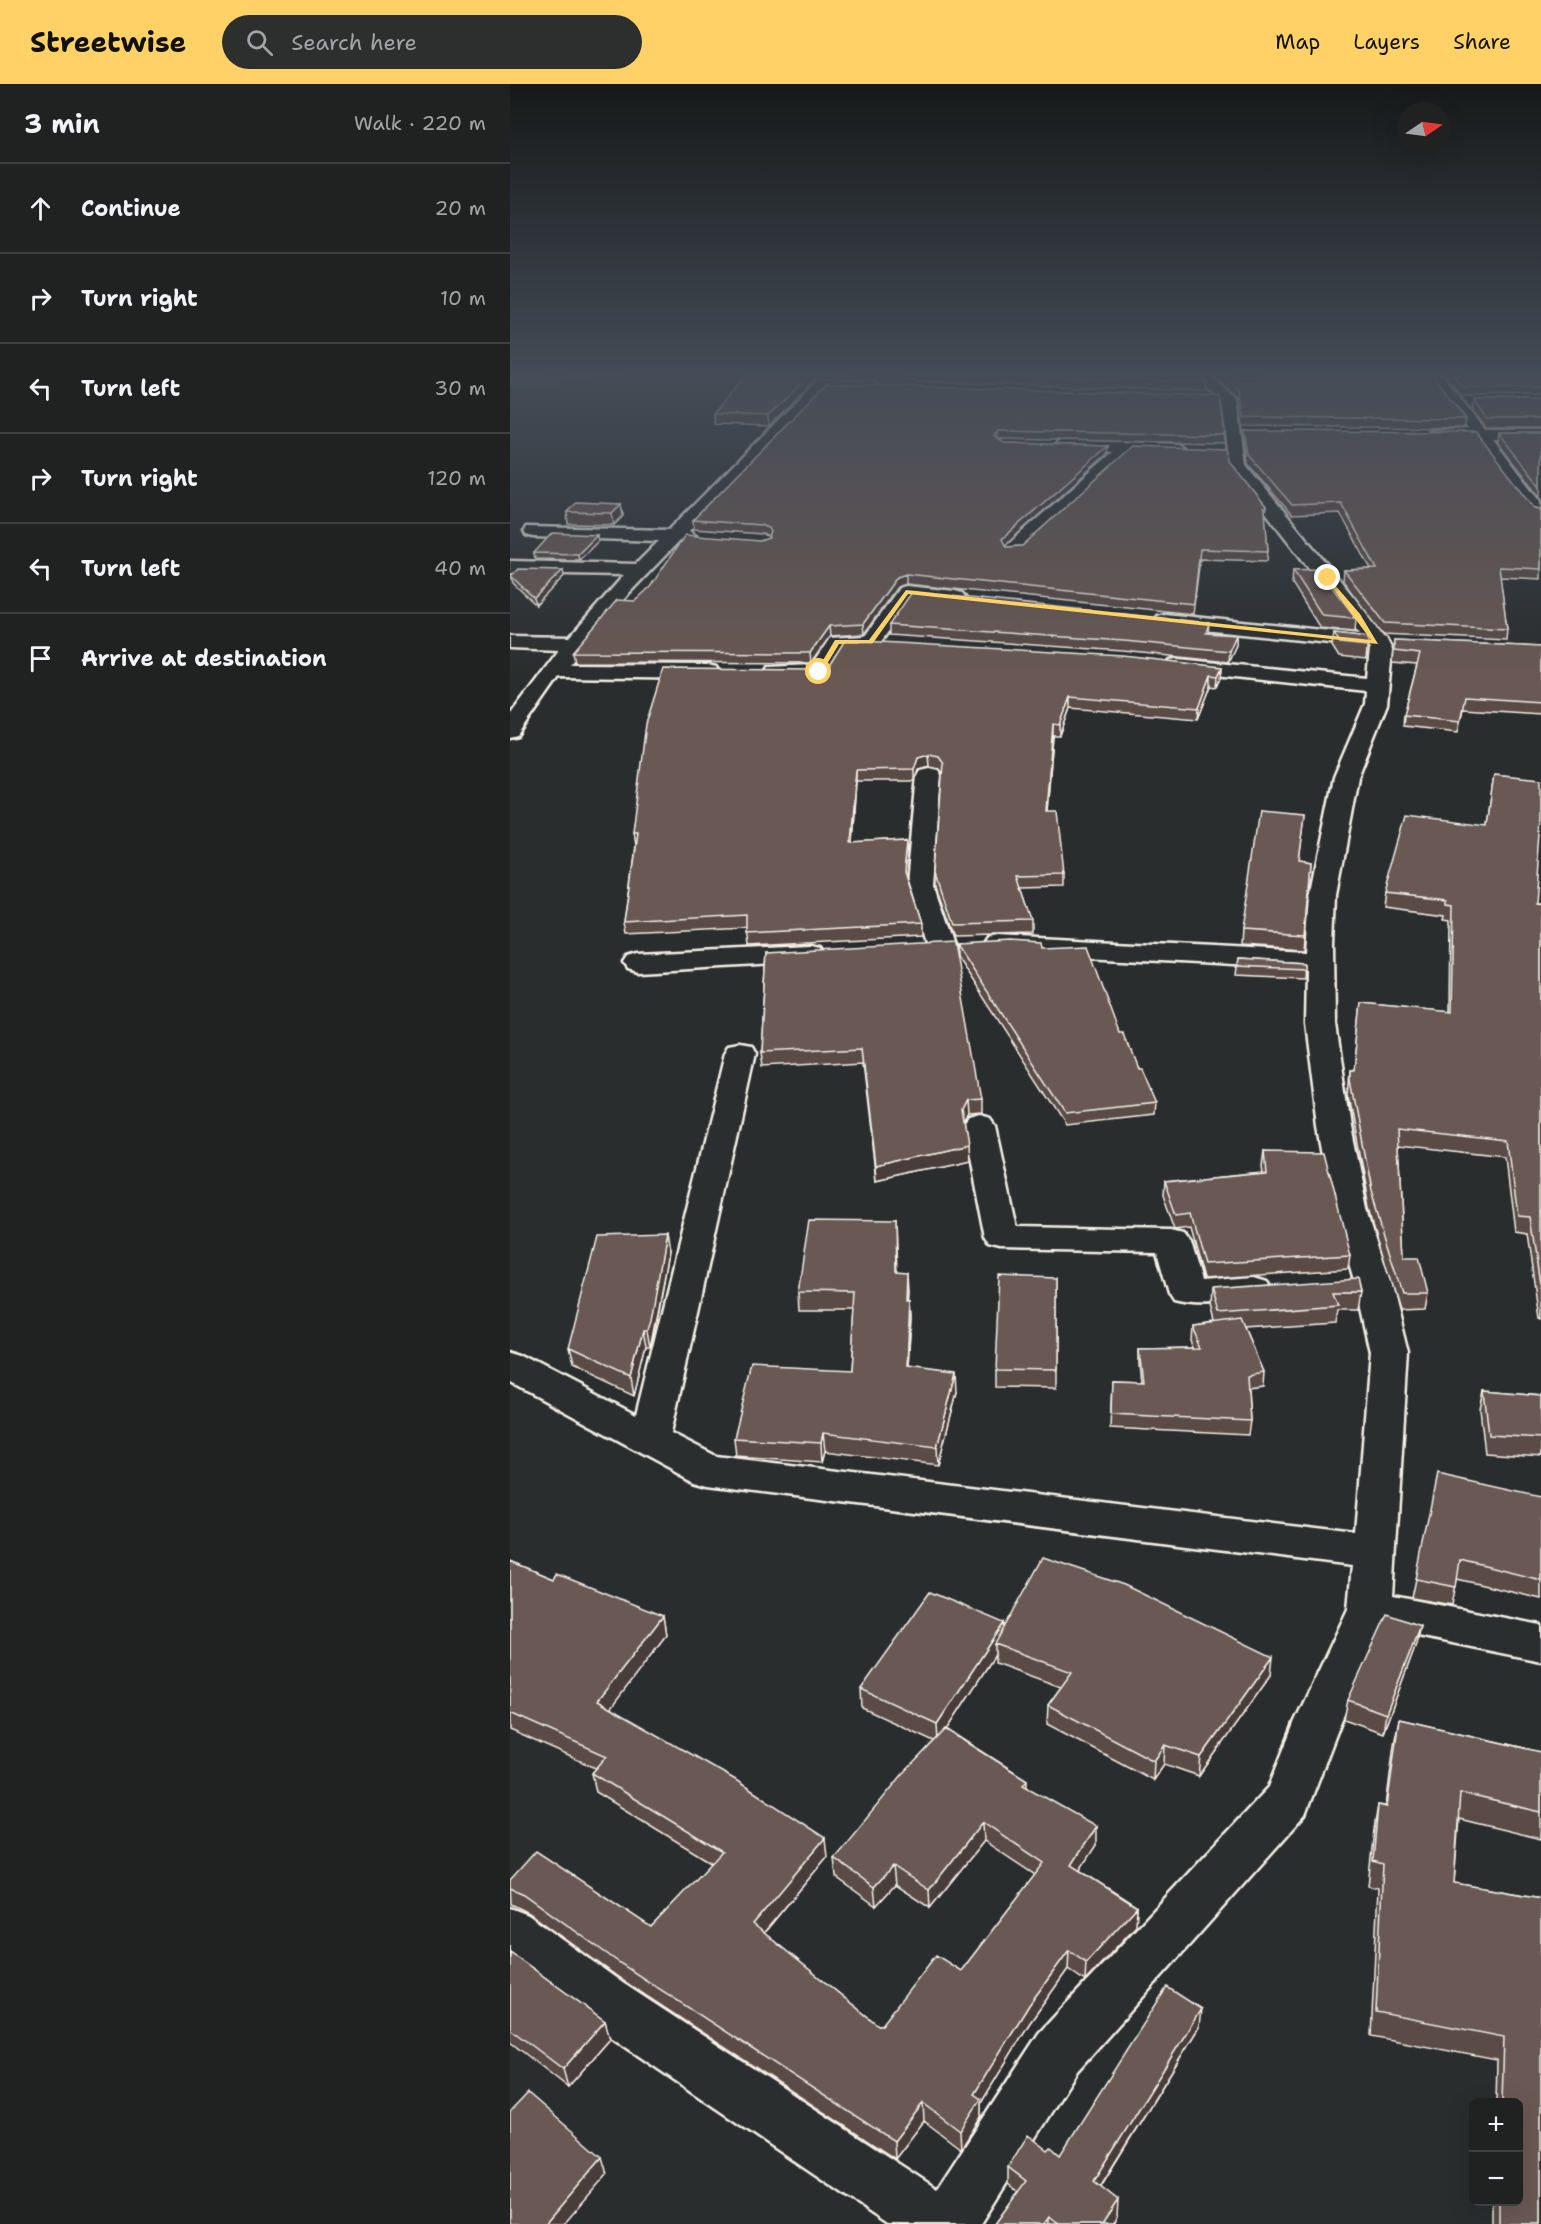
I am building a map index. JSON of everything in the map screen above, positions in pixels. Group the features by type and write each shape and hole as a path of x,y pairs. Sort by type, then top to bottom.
{"street":[{"path":"510,728 554,670 640,570 733,475"},
{"path":"1013,550 1097,475"},
{"path":"1245,475 1358,615 1388,643"},
{"path":"1512,475 1541,513"},
{"path":"533,531 706,538"},
{"path":"510,567 640,570"},
{"path":"871,642 906,592 976,600"},
{"path":"1141,617 1388,643"},
{"path":"510,642 576,644"},
{"path":"761,672 819,672 837,642 895,643"},
{"path":"948,2224 1058,2052 1288,1800 1318,1721 1370,1609 1376,1553 1389,1353 1355,1282 1350,1209 1334,1126 1320,1024 1321,961 1323,895 1335,827 1346,777 1376,704 1381,650 1388,643"},
{"path":"1157,663 1378,686"},
{"path":"554,670 727,672"},
{"path":"929,775 920,884 949,947 1010,944 1321,961"},
{"path":"638,963 835,952"},
{"path":"650,1439 740,1054"},
{"path":"979,1126 1002,1238 1171,1241 1187,1294 1291,1286"},
{"path":"510,1365 708,1470 1376,1553"},
{"path":"1370,1609 1541,1643"},
{"path":"510,1932 605,2002 938,2224"}],"building":[{"path":"737,475 1075,475 1002,539 1006,547 1022,546 1101,475 1240,475 1266,507 1263,508 1268,551 1200,549 1194,604 906,574 897,577 863,624 829,626 810,653 573,652 617,600 635,601 650,587 685,535 760,541 769,538 771,532 769,528 761,525 693,520"},
{"path":"1266,475 1509,475 1535,508 1541,509 1541,569 1499,567 1507,629 1385,623 1344,570 1377,569 1341,503 1292,505"},
{"path":"1532,475 1541,475 1541,486"},
{"path":"576,502 621,504 612,513 567,512"},
{"path":"552,533 597,535 578,554 534,553"},
{"path":"518,569 563,570 534,598 511,576"},
{"path":"1318,569 1356,618 1322,615 1293,570"},
{"path":"912,592 1209,623 1206,633 1236,635 1229,651 1124,641 889,625"},
{"path":"1334,633 1368,637 1368,646 1340,643"},
{"path":"845,640 1123,656 1222,667 1218,676 1211,675 1199,708 1070,697 1060,725 1053,724 1046,811 1057,811 1064,875 1018,876 1033,921 952,923 935,871 943,763 938,756 928,754 918,757 914,769 856,770 850,843 907,840 904,872 921,924 747,933 747,915 624,922 636,834 632,834 646,724 663,669 819,670 828,667"},
{"path":"1394,640 1541,647 1541,702 1465,697 1460,721 1404,715 1420,654 1394,651"},
{"path":"1494,774 1541,779 1541,822 1535,903 1541,904 1541,1292 1530,1217 1517,1216 1508,1141 1397,1129 1404,1257 1419,1257 1428,1293 1402,1293 1371,1192 1350,1079 1350,1070 1354,1070 1361,1003 1452,1012 1454,905 1448,904 1448,900 1385,893 1407,815 1487,825"},
{"path":"1259,811 1305,815 1299,861 1311,863 1305,935 1241,931"},
{"path":"1010,941 1041,943 1042,948 1088,946 1120,1034 1124,1034 1137,1068 1140,1068 1155,1103 1065,1113 956,944"},
{"path":"953,942 981,1099 966,1100 961,1110 967,1145 876,1166 862,1048 760,1053 766,953"},
{"path":"1238,959 1304,963 1304,969 1237,966"},
{"path":"1265,1151 1324,1152 1350,1255 1204,1264 1190,1213 1176,1215 1164,1181 1267,1171"},
{"path":"809,1220 895,1221 896,1271 907,1272 906,1299 909,1299 906,1368 956,1374 937,1447 823,1433 821,1443 734,1438 752,1366 850,1371 855,1293 798,1292"},
{"path":"665,1235 650,1318 647,1329 643,1329 631,1378 568,1349 597,1237"},
{"path":"999,1276 1056,1278 1056,1370 995,1369"},
{"path":"1358,1279 1361,1292 1333,1292 1338,1305 1218,1314 1211,1289"},
{"path":"1242,1320 1264,1372 1247,1375 1250,1421 1111,1414 1112,1380 1144,1381 1140,1348 1202,1347 1193,1326"},
{"path":"1484,1391 1541,1396 1541,1438 1489,1435"},
{"path":"1437,1474 1541,1497 1541,1580 1460,1560 1456,1587 1416,1579"},
{"path":"1043,1558 1124,1585 1273,1657 1201,1757 1165,1745 1154,1761 1048,1705 1072,1672 995,1644"},
{"path":"510,1561 554,1579 557,1574 663,1616 597,1701 734,1779 825,1838 753,1924 878,2025 882,2025 936,1955 961,1971 1044,1863 983,1822 929,1890 893,1866 874,1887 834,1858 902,1775 946,1729 1027,1780 1023,1785 1096,1826 1071,1865 1137,1907 1086,1962 1069,1950 1029,2005 974,2094 981,2099 960,2131 923,2103 894,2141 621,1964 524,1894 510,1888 510,1880 536,1851 651,1927 722,1852 592,1773 607,1756 510,1713"},
{"path":"930,1592 1004,1623 937,1724 861,1689"},
{"path":"1387,1614 1420,1626 1386,1714 1348,1700"},
{"path":"1399,1719 1541,1752 1541,1812 1460,1793 1454,1883 1541,1898 1541,2224 1499,2224 1499,2206 1523,2206 1523,2098 1502,2098 1504,2037 1376,2012 1383,1864 1373,1861 1378,1805 1387,1807"},
{"path":"510,1952 605,2021 563,2069 510,2029"},
{"path":"1167,1987 1201,2009 1094,2181 1118,2200 1102,2224 1059,2224 1049,2217 1044,2224 995,2224 1026,2181 1008,2167 1028,2135 1048,2150 1051,2147 1060,2155"},
{"path":"528,2093 602,2157 545,2224 510,2224 510,2112"}],"route":[{"path":"819,672 837,642 871,642 906,592 1376,642 1328,578"}]}
